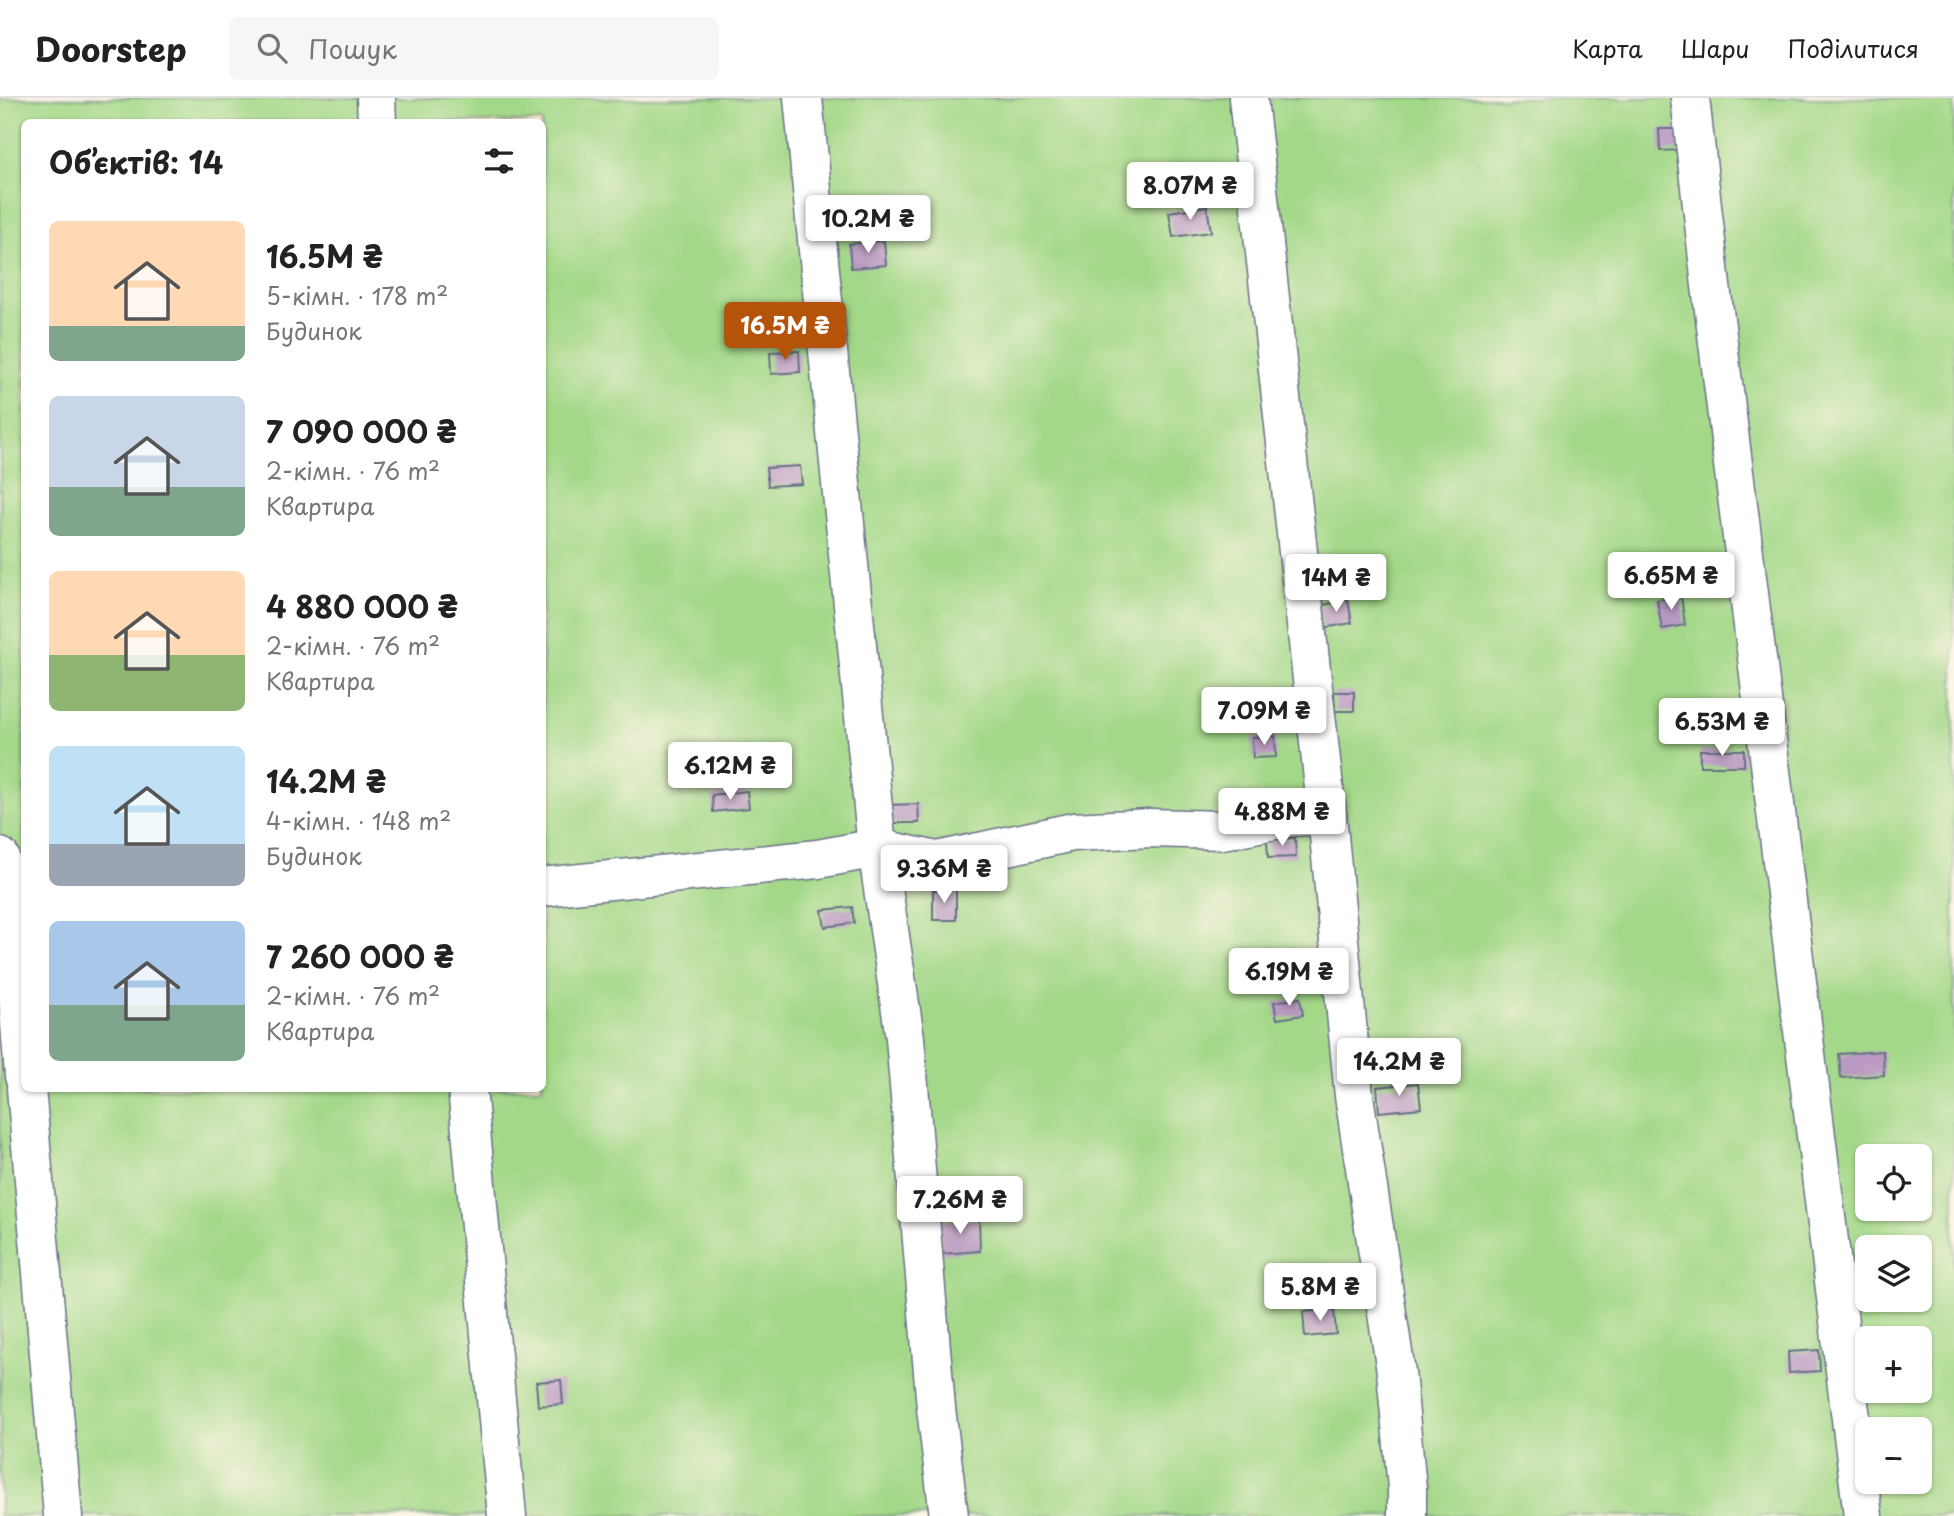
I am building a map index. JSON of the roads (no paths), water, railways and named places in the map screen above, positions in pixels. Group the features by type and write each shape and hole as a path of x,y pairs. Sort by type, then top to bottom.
{"lane":[{"path":"376,98 377,119"},
{"path":"803,98 877,848 905,1038 936,1408 950,1516"},
{"path":"1248,98 1327,815 1353,1096 1396,1372 1407,1488 1407,1516"},
{"path":"1690,98 1863,1516"},
{"path":"546,887 818,859 877,848 937,861 1073,832 1150,828 1222,830 1290,817 1327,815"},
{"path":"0,857 21,994"},
{"path":"26,1092 63,1516"},
{"path":"467,1092 507,1516"}]}
